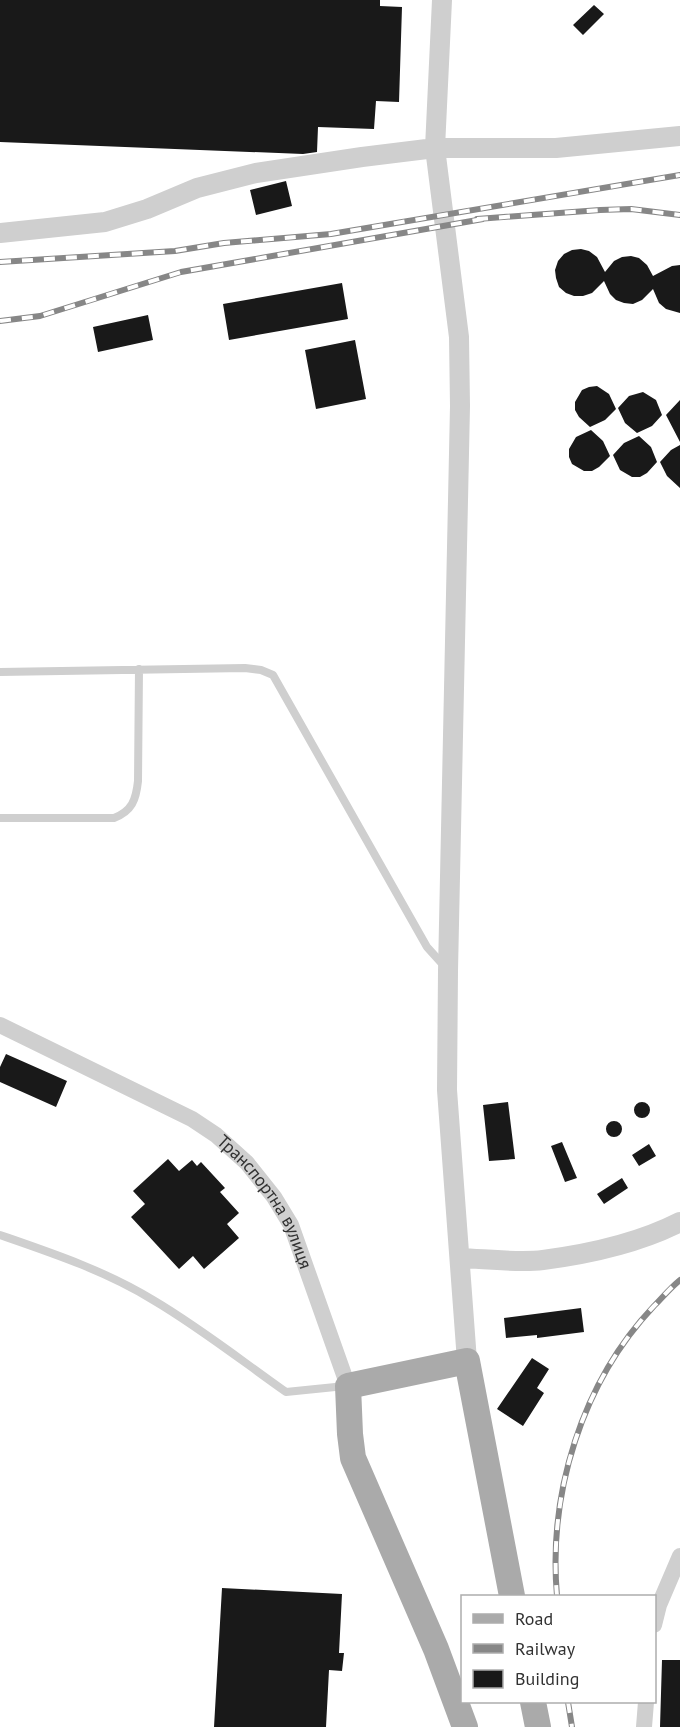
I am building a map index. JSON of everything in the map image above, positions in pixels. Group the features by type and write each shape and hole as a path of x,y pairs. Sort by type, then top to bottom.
{"main road":[{"path":"465,1727 436,1649 353,1458 348,1386 467,1362 513,1595"},
{"path":"533,1703 538,1727"}],"street":[{"path":"442,0 435,148 459,337 460,418 447,1090 467,1362"},
{"path":"0,233 105,222 147,209 197,188 256,173 362,157 435,148 556,148 680,136"},
{"name":"Транспортна вулиця","path":"0,1026 192,1119 216,1135 247,1163 274,1197 291,1225 348,1386"},
{"path":"460,1258 542,1260 634,1242 657,1234 680,1222"},
{"path":"656,1617 680,1556"},
{"path":"644,1727 646,1703"}],"lane":[{"path":"0,672 245,668 261,670 273,675 427,947 448,971"},
{"path":"0,818 114,818 125,813 133,805 138,781 139,669"},
{"path":"0,1235 110,1277 153,1299 286,1392 348,1386"}],"building":[{"path":"0,0 380,0 380,6 402,7 399,102 376,101 374,129 318,127 317,152 303,154 0,142"},
{"path":"594,5 604,14 583,35 573,25"},
{"path":"286,181 292,206 256,215 250,190"},
{"path":"581,249 597,257 605,272 614,261 631,256 639,258 647,265 653,276 672,266 680,265 680,313 666,309 659,303 653,289 642,300 633,304 616,300 610,294 604,281 592,293 583,296 566,293 559,287 556,278 555,270 558,261 564,254"},
{"path":"342,283 348,319 229,340 223,304"},
{"path":"148,315 153,340 98,352 93,327"},
{"path":"355,340 366,399 316,409 305,350"},
{"path":"597,386 609,394 616,409 605,420 590,427 579,417 575,410 575,402 582,390"},
{"path":"643,392 656,400 662,415 652,426 637,433 625,423 618,408 629,396"},
{"path":"680,400 680,442 666,415"},
{"path":"591,430 603,441 610,456 599,467 592,471 584,471 572,464 569,449 576,437"},
{"path":"639,436 651,447 657,462 647,473 640,477 632,477 620,470 613,455 624,443"},
{"path":"680,445 680,488 667,476 660,462 671,450"},
{"path":"6,1054 67,1081 56,1107 0,1082 0,1067"},
{"path":"508,1102 515,1159 489,1161 483,1105"},
{"path":"639,1102 645,1102 650,1110 648,1116 639,1118 634,1113 634,1107"},
{"path":"611,1121 617,1121 622,1129 620,1135 611,1137 606,1132 606,1126"},
{"path":"562,1142 577,1178 565,1182 551,1146"},
{"path":"649,1144 656,1156 639,1166 632,1155"},
{"path":"168,1159 179,1171 192,1160 197,1166 201,1162 225,1188 220,1192 239,1213 227,1224 239,1238 204,1269 193,1256 179,1269 131,1217 145,1204 133,1191"},
{"path":"622,1178 628,1188 604,1204 597,1194"},
{"path":"581,1308 584,1332 537,1338 537,1335 506,1338 504,1318"},
{"path":"532,1358 549,1369 537,1388 544,1393 523,1426 497,1409"},
{"path":"222,1588 342,1594 339,1653 344,1653 342,1671 329,1670 326,1727 214,1727"},
{"path":"662,1660 680,1660 680,1727 660,1727"}],"railway":[{"path":"0,262 175,251 224,243 331,234 680,175"},
{"path":"477,219 631,209 680,215"},
{"path":"0,321 40,316 181,272 483,219"},
{"path":"557,1595 558,1518 575,1441 589,1404 607,1369 629,1336 680,1280"},
{"path":"568,1703 572,1727"}]}
